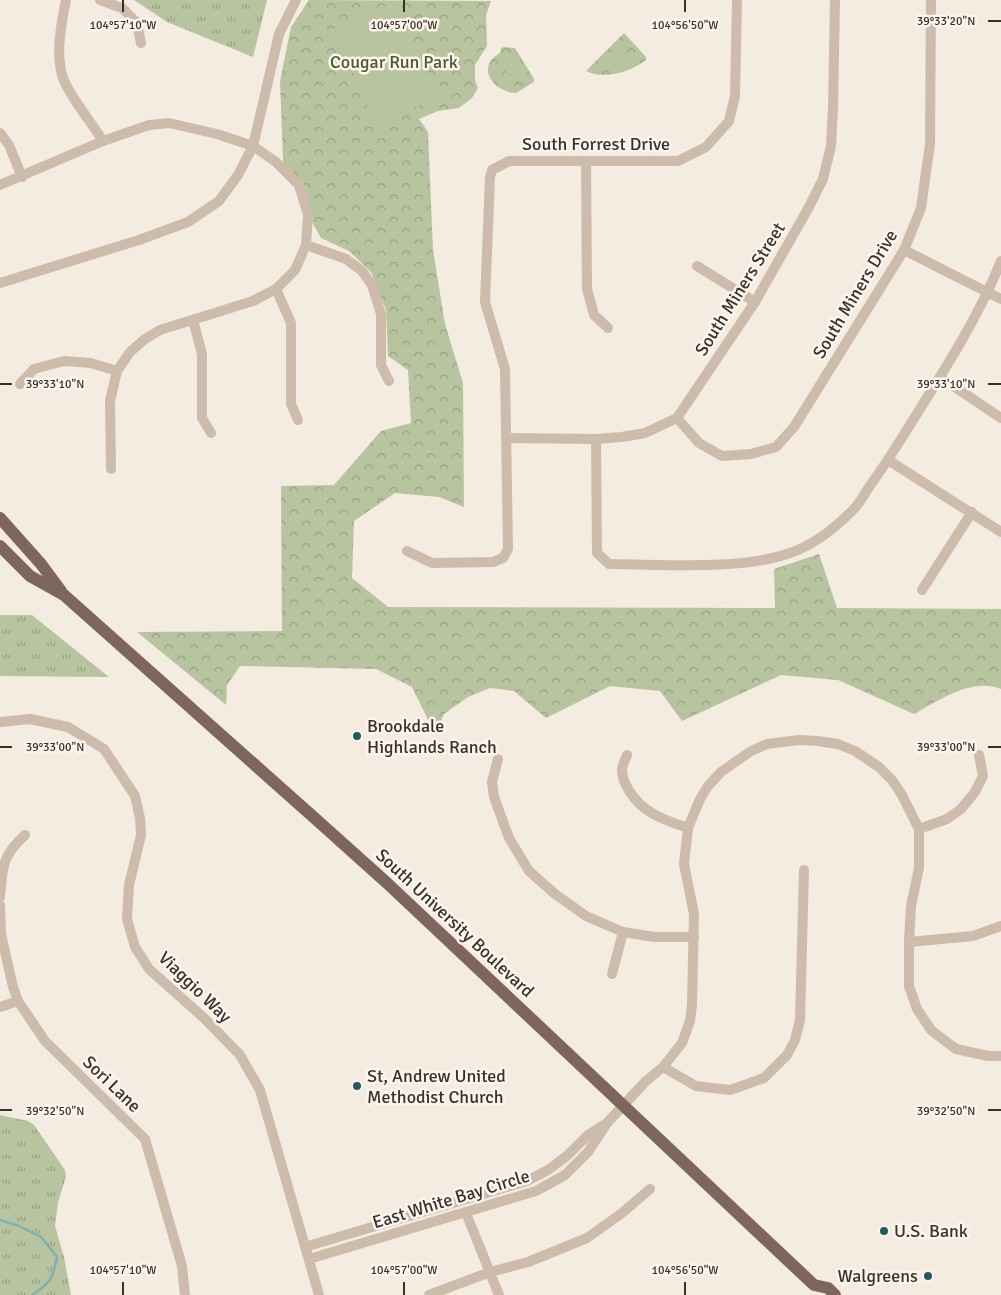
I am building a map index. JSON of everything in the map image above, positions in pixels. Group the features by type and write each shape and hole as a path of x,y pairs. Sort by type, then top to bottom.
{"main road":[{"name":"South University Boulevard","path":"0,518 41,564 64,595 320,822 623,1105 815,1290 828,1288 835,1295"},
{"path":"0,532 24,546"},
{"name":"South University Boulevard","path":"0,546 30,576 64,595"}],"street":[{"path":"66,0 59,37 64,82 103,141"},
{"path":"100,0 122,8 137,23 141,44"},
{"path":"0,283 138,240 188,222 218,200 229,189 253,146 279,34 296,0"},
{"name":"South Forrest Drive","path":"407,552 432,563 493,562 503,558 508,549 505,368 486,302 490,177 492,170 509,161 678,161 706,147 728,121 735,96 737,0"},
{"name":"South Miners Street","path":"677,418 755,302 823,180 831,146 834,108 835,0"},
{"name":"South Miners Drive","path":"677,418 698,443 722,456 751,454 776,447 794,427 904,250 921,208 930,144 930,0"},
{"path":"0,185 103,141 149,125 169,123 217,134 253,146 276,162 299,185 308,215 306,246 295,270 276,289 253,301 160,330 145,339 130,352 117,371 110,401 110,470"},
{"path":"0,133 9,145 22,177"},
{"path":"586,162 587,289 594,315 608,328"},
{"path":"306,246 346,259 362,271 372,285 381,314 381,365 389,381"},
{"path":"904,250 1001,299"},
{"path":"596,439 597,553 608,564 753,562 791,553 811,544 826,534 854,510 940,377 988,293 1001,261"},
{"path":"697,266 755,302"},
{"path":"276,289 291,323 291,404 298,420"},
{"path":"193,320 202,354 202,418 211,433"},
{"path":"20,384 34,369 64,361 92,363 117,371"},
{"path":"940,377 1001,418"},
{"path":"506,438 596,439 645,433 677,418"},
{"path":"888,460 1001,532"},
{"path":"922,590 972,512"},
{"name":"Viaggio Way","path":"0,722 30,719 68,727 104,749 135,796 140,818 141,836 129,885 126,919 135,946 149,969 204,1018 240,1055 260,1090 319,1295"},
{"path":"306,1247 527,1181 548,1170 568,1155 588,1135 607,1123 638,1088 663,1067 682,1043 690,1021 692,1005 694,914 684,864 688,828 700,799 708,786 721,772 751,751 767,744 799,740 818,740 838,744 855,751 879,767 892,780 902,795 919,829 918,868 911,906 909,942 909,986 917,1009 931,1030 956,1049 988,1056 1001,1056"},
{"path":"919,829 947,819 961,810 975,792 983,776 980,755"},
{"path":"627,756 622,769 626,784 636,802 645,810 662,819 688,828"},
{"path":"498,759 492,782 494,796 509,838 529,871 555,894 586,916 623,932 654,937 694,938"},
{"path":"0,897 3,863 12,847 25,835"},
{"path":"663,1067 696,1086 730,1090 764,1078 787,1055 795,1040 800,1020 804,870"},
{"name":"Sori Lane","path":"0,905 1,934 12,986 18,1001 45,1041 145,1139 182,1266 185,1295"},
{"path":"909,942 973,936 1001,926"},
{"path":"612,974 623,932"},
{"path":"0,1007 18,1001"},
{"name":"East White Bay Circle","path":"308,1259 536,1191 565,1175 588,1152 607,1123"},
{"path":"429,1295 490,1272 528,1262 587,1238 622,1213 650,1189"},
{"path":"466,1213 499,1295"}],"green space":[{"path":"134,0 267,0 253,57 167,22"},
{"name":"Cougar Run Park","path":"309,0 491,1 486,15 487,46 475,65 475,80 478,88 472,98 459,108 438,111 419,119 428,132 433,250 445,324 463,383 464,507 439,497 395,493 354,521 352,578 388,607 775,608 774,569 819,554 837,608 1001,609 1001,689 990,686 967,688 945,697 914,714 838,680 781,675 682,721 660,691 610,686 546,718 514,691 490,688 468,697 444,714 435,734 412,687 376,669 240,666 227,685 226,705 137,632 282,631 281,486 334,485 381,431 411,423 408,370 388,356 386,310 371,272 349,251 321,238 308,215 299,185 283,161 280,81 291,27"},
{"name":"Cougar Run Park","path":"397,1 439,97 375,124 334,29"},
{"path":"624,33 646,57 646,60 633,68 609,75 593,74 586,71"},
{"path":"501,48 515,48 534,79 534,82 516,93 508,92 494,84 488,72 489,65 500,53"},
{"path":"622,54 626,65 612,71 607,61"},
{"path":"516,55 523,65 508,75 501,65"},
{"path":"0,615 32,615 109,677 0,676"},
{"path":"0,1115 28,1121 34,1125 65,1170 66,1177 58,1202 55,1226 64,1257 71,1295 0,1295"}],"waterway":[{"path":"0,1220 19,1226 41,1237 57,1257 50,1279 32,1295"}],"place":[{"name":"Brookdale Highlands Ranch","path":"357,736"},
{"name":"St, Andrew United Methodist Church","path":"357,1086"},
{"name":"U.S. Bank","path":"884,1231"},
{"name":"Walgreens","path":"928,1276"}]}
